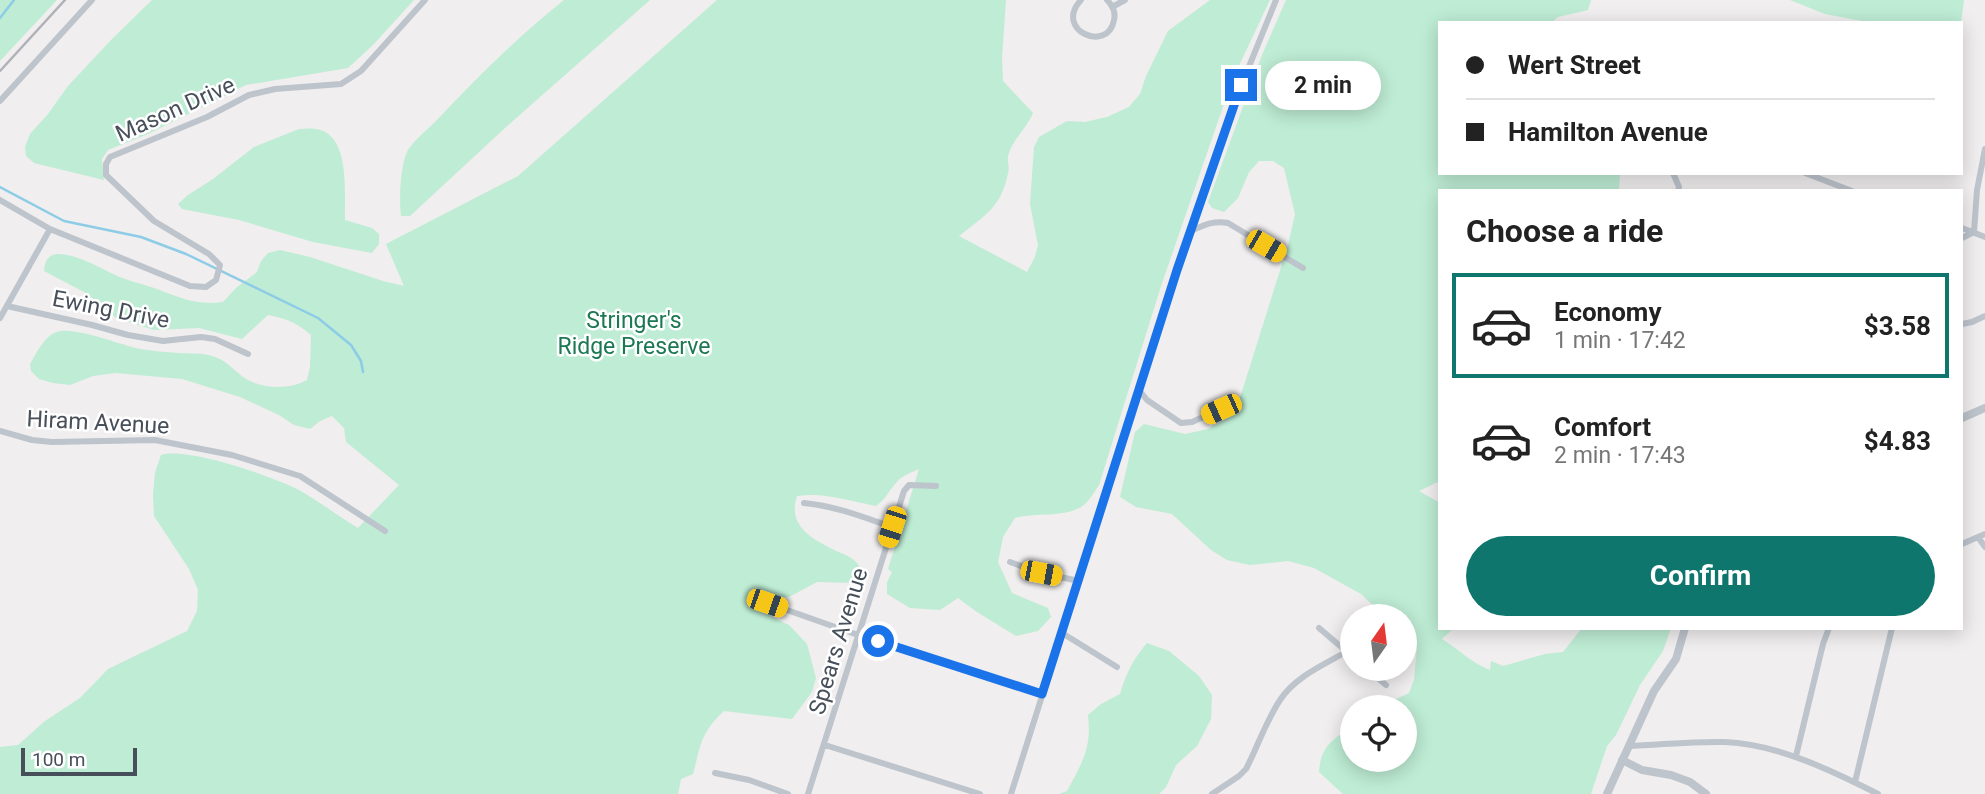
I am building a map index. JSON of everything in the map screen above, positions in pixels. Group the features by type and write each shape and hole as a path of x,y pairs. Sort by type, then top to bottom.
{"street":[{"path":"0,101 92,0"},
{"name":"Mason Drive","path":"0,200 50,229 190,286 206,287 216,280 220,265 209,254 154,221 106,174 106,164 110,157 206,117 249,95 275,89 341,84 361,71 425,0"},
{"path":"1081,0 1074,10 1074,21 1081,32 1090,37 1102,36 1111,28 1115,18 1112,6 1107,0"},
{"path":"1112,6 1125,0"},
{"path":"1012,794 1177,270 1233,106 1276,0"},
{"path":"1974,232 1977,190 1985,149"},
{"path":"1810,175 1847,189"},
{"path":"1191,231 1209,222 1228,223 1303,268"},
{"path":"1963,228 1985,237"},
{"path":"0,318 50,229"},
{"path":"1963,238 1974,232"},
{"name":"Ewing Drive","path":"7,306 163,341 201,337 215,339 248,354"},
{"path":"1963,324 1985,316"},
{"path":"1139,390 1147,400 1181,424 1221,409"},
{"path":"1963,418 1985,408"},
{"name":"Hiram Avenue","path":"0,431 32,440 52,442 155,440 232,455 300,476 384,531"},
{"name":"Spears Avenue","path":"808,794 904,491 909,485 936,486"},
{"path":"804,503 824,505 892,527"},
{"path":"1963,544 1981,535 1985,548"},
{"path":"1010,562 1041,573 1079,580"},
{"path":"767,603 1042,694"},
{"path":"1318,628 1340,647"},
{"path":"1607,794 1654,691 1676,659 1684,630"},
{"path":"1796,756 1828,630"},
{"path":"1855,782 1892,630"},
{"path":"1062,633 1117,667"},
{"path":"1212,794 1246,769 1269,719 1286,692 1311,671 1340,655"},
{"path":"1381,681 1386,685"},
{"path":"1628,746 1727,742 1772,750 1796,756 1878,794"},
{"path":"825,744 980,794"},
{"path":"1622,760 1643,770 1690,782 1706,794"},
{"path":"715,773 749,780 788,794"}],"green space":[{"path":"0,0 57,0 0,61"},
{"path":"152,0 414,0 348,68 246,85 148,134 108,150 102,159 104,180 34,163 26,156 25,147 30,134 68,86"},
{"path":"564,0 650,0 410,216 401,216 401,175 409,148 498,58"},
{"name":"Stringer's Ridge Preserve","path":"717,0 1006,0 1003,81 1033,113 1010,150 1009,171 1001,195 991,210 959,236 1027,272 1038,245 1030,204 1034,147 1039,137 1067,121 1085,122 1107,117 1129,107 1140,94 1168,31 1210,0 1270,0 1227,91 1161,286 1099,485 1081,507 1074,510 1015,518 1003,537 998,562 1012,593 1048,608 1051,617 1038,631 1016,636 958,598 940,610 910,608 887,594 887,582 892,572 888,569 919,469 900,479 876,506 827,496 797,496 796,516 804,530 818,542 855,561 859,566 860,577 856,583 817,582 789,597 765,599 761,606 772,617 789,625 807,644 816,678 812,692 792,719 724,711 706,733 693,774 681,779 678,794 0,794 0,747 18,745 45,721 80,698 108,669 187,631 197,611 198,590 189,569 154,516 155,473 161,455 207,458 265,476 301,491 358,528 399,485 346,442 344,428 332,416 310,429 294,425 240,397 182,379 116,373 93,376 70,385 39,379 31,371 30,364 49,337 65,331 140,349 210,355 257,384 279,387 301,383 307,380 310,367 311,335 291,322 268,315 242,339 199,328 154,330 116,318 86,293 44,271 48,259 59,254 74,257 115,275 203,303 223,302 257,272 268,253 280,250 404,286 386,244 518,176"},
{"path":"1286,0 1591,0 1588,10 1558,17 1553,21 1438,21 1438,175 1620,175 1619,189 1438,189 1438,482 1419,491 1438,502 1438,630 1452,630 1442,639 1478,664 1490,670 1491,661 1503,666 1545,654 1563,652 1580,630 1670,630 1663,651 1640,685 1616,735 1607,746 1591,794 1343,794 1319,772 1325,749 1340,735 1340,772 1417,772 1417,695 1405,695 1409,693 1414,681 1418,681 1418,604 1371,604 1361,594 1314,568 1288,561 1250,565 1227,560 1211,550 1172,514 1136,507 1120,497 1135,432 1144,424 1185,434 1208,429 1228,417 1239,401 1288,245 1295,214 1284,168 1273,161 1259,161 1249,172 1238,198 1224,212 1212,208 1208,202 1262,55"},
{"path":"1790,0 1964,0 1961,21 1862,21 1825,14"},
{"path":"299,129 316,129 327,133 335,142 340,153 345,181 345,220 372,228 379,234 379,244 372,253 313,242 239,220 182,209 178,204 254,147"},
{"path":"1147,643 1169,651 1199,676 1212,695 1211,719 1197,746 1176,765 1166,787 1159,794 1059,794 1067,791 1085,755 1089,737 1088,715 1120,694 1130,667"}],"waterway":[{"path":"0,18 14,0"},
{"path":"0,187 64,221 141,237 186,254 318,318 351,345 361,361 363,372"}],"railway":[{"path":"0,71 65,0"}],"route":[{"path":"878,641 1042,694 1177,270 1241,85"}]}
